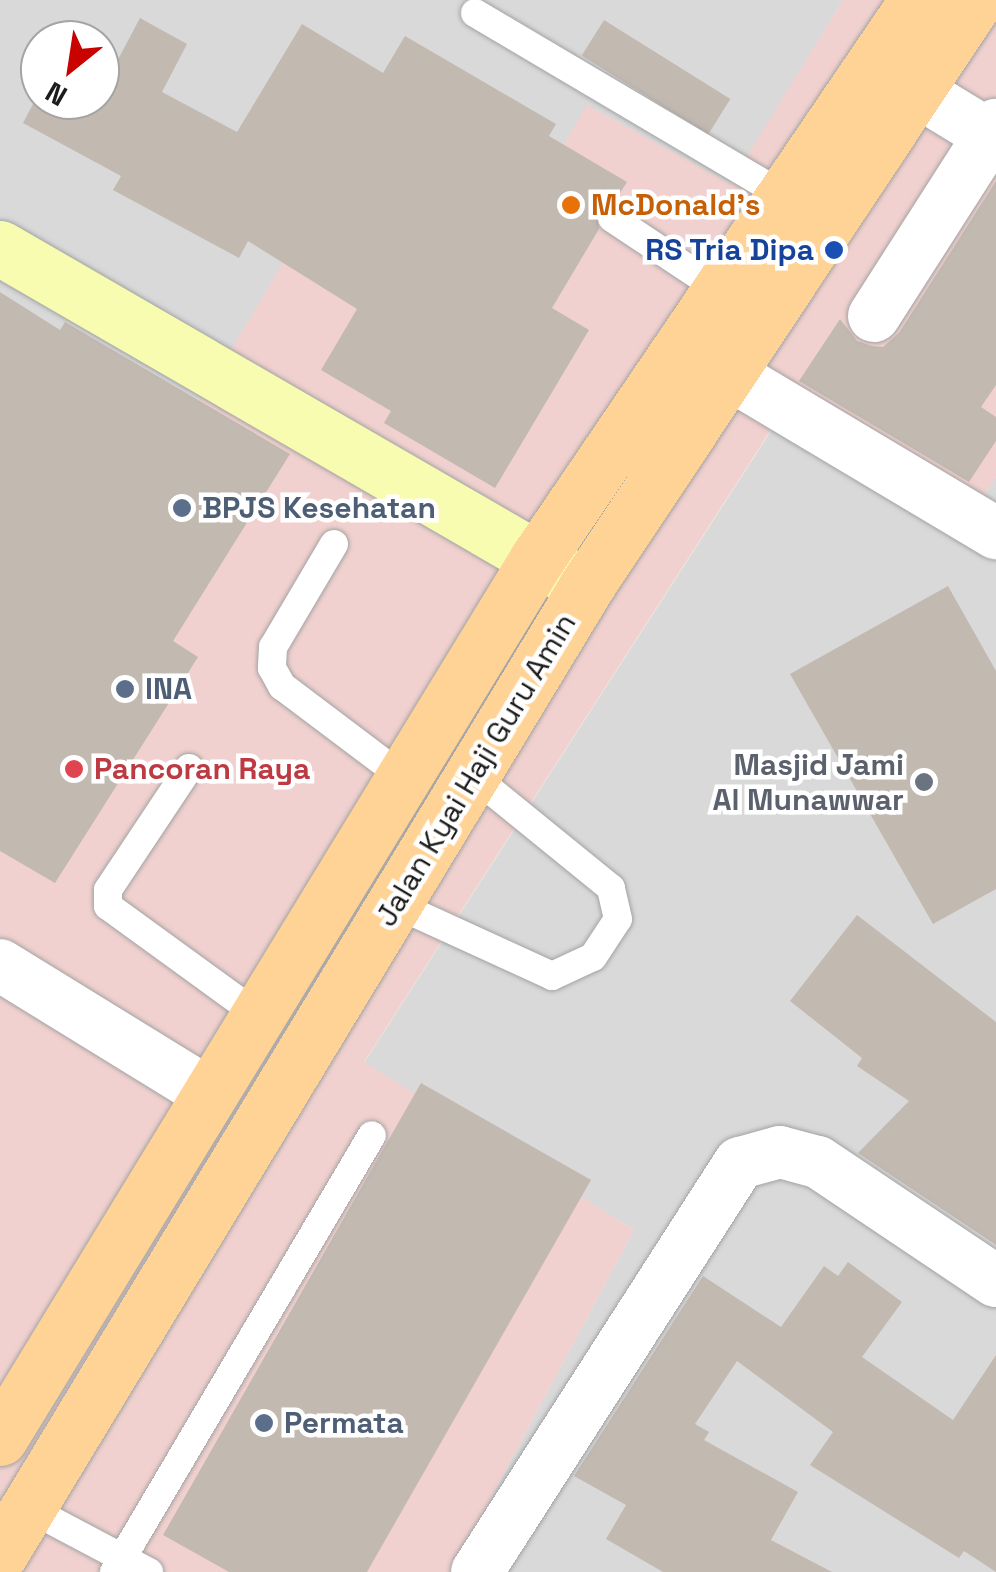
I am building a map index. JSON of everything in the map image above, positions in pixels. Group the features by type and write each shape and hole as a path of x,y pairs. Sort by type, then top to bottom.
{"main road":[{"name":"Jalan Kyai Haji Guru Amin","path":"0,1438 537,559 917,0"},
{"name":"Jalan Kyai Haji Guru Amin","path":"0,1554 45,1516 480,782 586,587 962,115 976,0"}],"street":[{"path":"874,316 962,115"},
{"path":"0,248 586,587"},
{"path":"747,386 996,533"},
{"path":"0,965 210,1094"},
{"path":"494,1566 740,1163 780,1152 818,1162 996,1281"}],"lane":[{"path":"476,13 785,196"},
{"path":"612,218 719,289"},
{"path":"334,544 273,647 272,668 282,686 404,778"},
{"path":"188,768 108,890 108,906 258,1016"},
{"path":"405,909 444,931 552,976 594,958 618,919 611,888 519,809 480,782"},
{"path":"118,1565 372,1135"},
{"path":"45,1516 118,1565 149,1572"}],"shaded area":[{"path":"0,0 843,0 731,184 498,256 84,596 0,553"},
{"path":"843,0 996,0 996,477 970,517 790,400 364,1062 634,1230 451,1572 0,1572 0,553 84,595 344,161 498,256 587,105 730,184"},
{"path":"791,400 970,516 996,477 996,1572 451,1572 634,1230 364,1063"}],"building":[{"path":"140,18 187,44 162,92 237,132 302,24 383,73 405,36 556,124 549,136 627,182 615,201 597,209 599,229 552,308 589,330 495,488 384,423 391,411 321,370 357,309 248,241 239,258 113,190 121,176 23,123 120,120 120,56"},
{"path":"604,20 730,99 708,135 582,56"},
{"path":"996,181 996,385 981,407 996,417 996,441 969,482 799,381 840,319 857,341 872,346 883,347 899,333"},
{"path":"0,292 60,330 65,322 290,454 173,641 198,657 55,883 0,851"},
{"name":"Masjid Jami Al Munawwar","path":"948,586 996,671 996,889 933,924 790,674"},
{"path":"857,915 996,1022 996,1245 858,1153 909,1101 857,1066 862,1058 790,1001"},
{"path":"421,1083 591,1180 367,1572 229,1572 163,1535"},
{"path":"848,1262 902,1302 862,1357 953,1420 996,1355 996,1572 964,1551 959,1558 810,1465 833,1432 737,1361 695,1424 709,1432 704,1440 798,1492 771,1540 832,1572 663,1572 606,1539 626,1505 574,1476 703,1276 781,1327 824,1266 838,1276"}],"place":[{"name":"McDonald's","path":"571,205"},
{"name":"RS Tria Dipa","path":"834,250"},
{"name":"BPJS Kesehatan","path":"182,508"},
{"name":"INA","path":"125,689"},
{"name":"Pancoran Raya","path":"74,769"},
{"name":"Masjid Jami Al Munawwar","path":"924,782"},
{"name":"Permata","path":"264,1423"}]}
